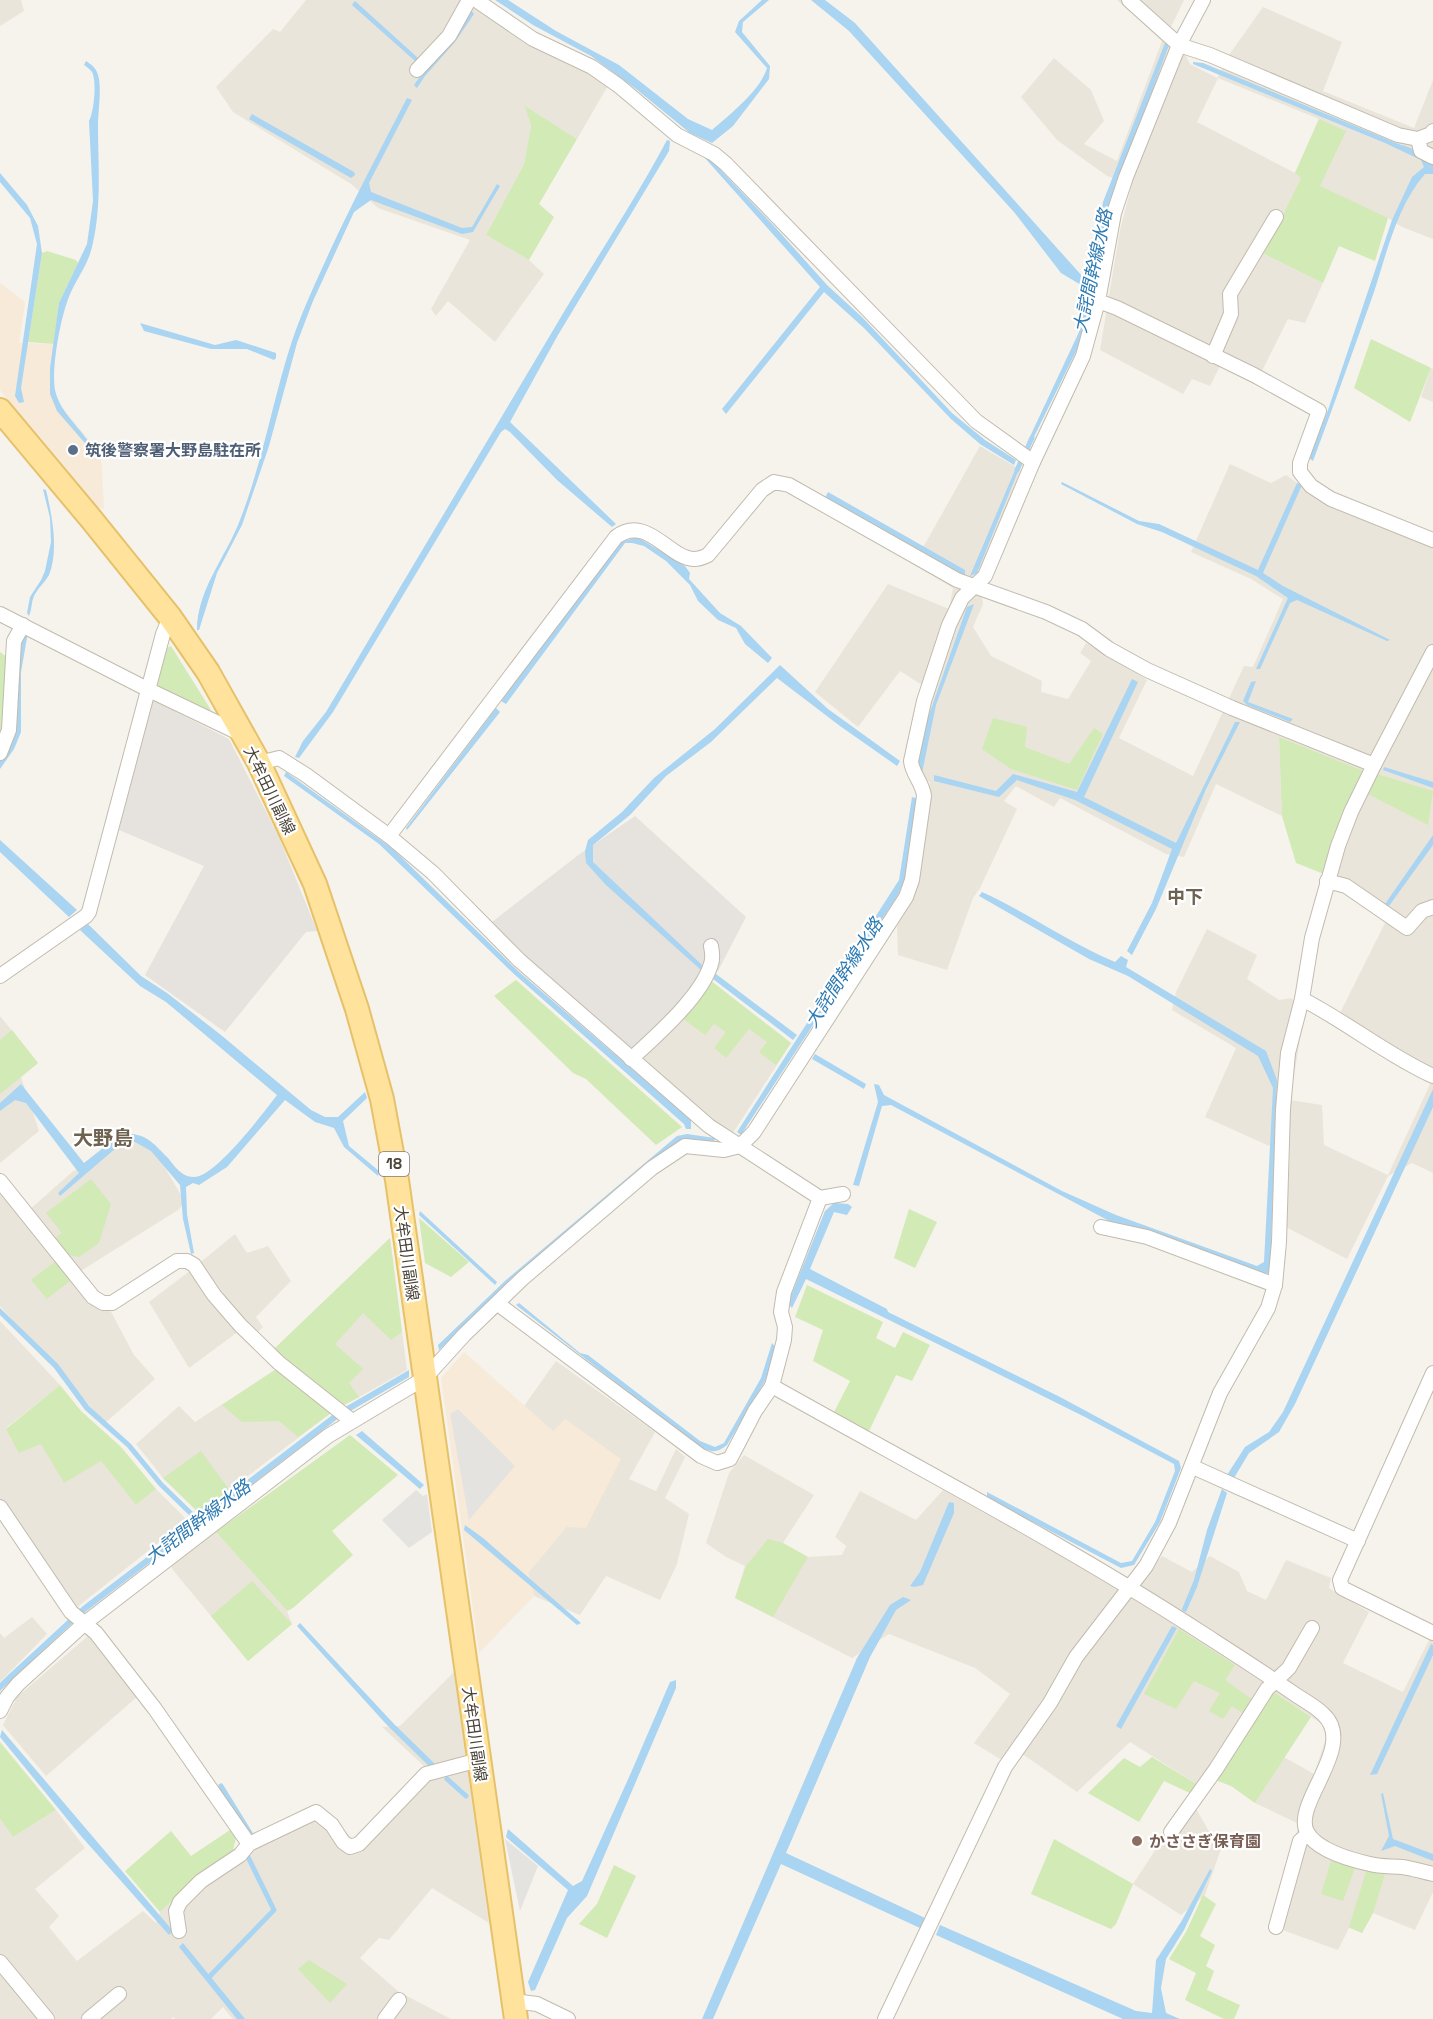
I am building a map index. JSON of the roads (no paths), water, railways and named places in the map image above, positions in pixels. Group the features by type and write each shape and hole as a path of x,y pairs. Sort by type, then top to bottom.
{"main road":[{"name":"大牟田川副線","path":"0,410 170,617 208,672 258,763 315,884 357,1009 382,1099 397,1180 515,2010"}],"street":[{"path":"417,69 449,36 469,0"},
{"path":"476,0 533,39 592,67 619,86 677,135 714,154 975,421 1034,462"},
{"path":"1129,0 1173,40 1398,135 1418,139 1433,131"},
{"path":"0,1711 7,1697 18,1684 85,1623 328,1436 425,1378 464,1335 531,1271 652,1168 685,1146 724,1150 740,1146 754,1132 906,897 912,880 924,796 924,790 912,769 911,761 924,701 950,625 962,598 985,576 1083,356 1098,301 1114,213 1149,117 1173,40 1203,0"},
{"path":"1418,139 1421,151 1433,157"},
{"path":"1213,356 1231,314 1230,294 1276,217"},
{"path":"1098,301 1117,308 1319,411 1300,462 1300,472 1311,486 1331,499 1433,540"},
{"path":"389,836 616,537 624,531 636,530 648,534 686,557 695,559 708,555 762,490 774,482 789,485 957,580 1047,612 1082,629 1109,649 1147,670 1232,708 1374,765"},
{"path":"0,614 242,735"},
{"path":"0,976 86,916 163,634 170,617"},
{"path":"0,753 9,730 14,641 23,625"},
{"path":"885,2019 1005,1767 1050,1703 1076,1657 1146,1566 1169,1523 1193,1467 1220,1393 1268,1308 1275,1285 1279,1242 1283,1109 1288,1053 1302,999 1312,938 1327,881 1348,820 1433,652"},
{"path":"258,763 279,758 389,836 433,873 519,960 709,1126 820,1198 843,1194"},
{"path":"1327,881 1346,886 1407,928 1422,911 1433,907"},
{"path":"631,1059 672,1022 704,981 712,962 711,946"},
{"path":"1302,999 1329,1013 1410,1065 1433,1076"},
{"path":"0,1181 93,1297 103,1304 112,1302 177,1261 187,1261 194,1265 214,1295 240,1325 279,1363 352,1420"},
{"path":"498,1304 701,1456 717,1463 730,1459 755,1411 772,1386 784,1340 785,1327 781,1311 784,1292 820,1198"},
{"path":"1101,1227 1147,1237 1275,1285"},
{"path":"1433,1373 1340,1580 1342,1588 1433,1633"},
{"path":"772,1386 1130,1586 1324,1714 1331,1724 1334,1736 1327,1765 1306,1813 1304,1823 1308,1834 1319,1845 1337,1854 1372,1865 1404,1867 1433,1874"},
{"path":"1193,1467 1358,1541"},
{"path":"0,1507 71,1612 96,1633 155,1709 249,1844"},
{"path":"1171,1832 1216,1769 1268,1689 1289,1668 1312,1628"},
{"path":"179,1931 176,1911 180,1902 201,1881 240,1855 249,1844 316,1812 332,1825 343,1842 350,1847 359,1844 426,1774 479,1760"},
{"path":"1276,1927 1300,1841 1308,1834"},
{"path":"0,1962 47,2019"},
{"path":"89,2019 119,1994"},
{"path":"386,2019 399,2000"},
{"path":"515,2010 537,2004 568,2019"}],"water":[{"path":"495,0 508,0 556,31 619,65 688,119 712,130 744,102 758,85 767,68 735,32 739,21 762,0 769,0 743,22 742,32 770,66 769,79 733,126 712,143 690,133 591,56 533,25"},
{"path":"811,0 825,0 855,23 1083,277 1081,285 1061,273 1014,212 849,31"},
{"path":"355,1 419,58 415,61 352,5"},
{"path":"471,10 474,14 455,42 417,88 414,85"},
{"path":"1165,43 1169,45 1110,206 1084,335 1030,445 1027,443 1079,332 1103,202"},
{"path":"86,61 96,70 100,86 97,216 90,253 67,301 58,341 54,380 61,406 92,447 84,442 57,411 50,394 50,368 59,303 87,244 93,201 89,121 95,89 94,76 84,65"},
{"path":"1193,62 1203,63 1410,148 1433,163 1433,174 1425,174 1407,200 1400,215 1313,461 1309,458 1328,410 1392,220 1412,177 1424,167 1421,160 1385,143 1193,64"},
{"path":"407,98 412,100 369,183 371,192 462,228 472,227 497,184 500,186 473,232 462,234 371,200 354,212 313,301 297,343 269,446 242,525 217,573 199,630 197,630 201,602 206,589 232,538 246,503 300,319 329,253"},
{"path":"252,114 354,172 355,175 351,178 249,119"},
{"path":"667,140 670,141 669,151 558,335 510,422 616,524 612,527 557,480 505,429 501,432 333,712 299,758 295,757 303,741 326,712"},
{"path":"704,157 710,159 827,285 863,318 952,413 985,440 1016,460 1014,465 980,444 951,419 864,328 824,292 726,414 722,409 820,287"},
{"path":"0,173 27,205 38,226 42,253 21,388 24,402 19,403 15,396 37,244 30,218 0,182"},
{"path":"140,323 215,345 236,340 276,353 276,358 274,360 247,349 211,349 144,331"},
{"path":"1018,463 1021,464 977,573 970,576"},
{"path":"1062,482 1139,521 1159,524 1258,570 1297,483 1302,485 1263,573 1283,586 1390,640 1387,641 1297,600 1290,603 1260,669 1256,669 1288,598 1256,576 1162,532 1137,524 1061,484"},
{"path":"43,489 46,490 52,521 54,555 49,575 35,594 29,616 27,613 30,597 45,571 51,542 50,518"},
{"path":"828,492 965,570 965,576 825,498"},
{"path":"637,537 685,566 690,573 689,579 720,613 741,626 772,658 768,663 745,644 736,628 718,620 698,601 690,585 666,561 644,546 625,543 506,704 501,701 621,542"},
{"path":"974,604 936,705 922,773 917,771 925,726 967,607"},
{"path":"24,631 28,632 21,672 21,732 14,749 0,769 0,760 9,748"},
{"path":"780,665 828,709 900,761 897,766 777,678 711,742 666,776 630,815 593,845 593,862 702,965 701,970 606,885 586,863 585,851 588,840 622,812 654,778 715,729"},
{"path":"1132,679 1138,682 1084,797 1176,843 1235,722 1240,722 1206,789 1156,909 1132,955 1127,951 1152,903 1172,849 1075,800 1017,780 999,797 934,781 934,775 996,791 1013,774 1077,792"},
{"path":"1256,681 1248,702 1293,719 1290,722 1247,705 1243,701 1251,682"},
{"path":"496,708 500,712 407,830 406,828"},
{"path":"1384,767 1433,782 1433,788 1383,770"},
{"path":"286,772 393,849 518,971 691,1120 691,1129 686,1129 684,1124 514,974 379,844 284,776"},
{"path":"912,797 918,799 905,879 898,895 741,1135 737,1132 899,880"},
{"path":"1433,835 1433,845 1389,906 1385,904"},
{"path":"0,840 77,910 69,917 0,852"},
{"path":"982,892 1115,962 1121,956 1128,960 1126,967 1266,1051 1277,1080 1270,1273 1258,1273 1113,1223 891,1105 882,1106 859,1186 853,1185 878,1102 874,1084 879,1085 884,1095 1062,1191 1116,1215 1257,1266 1264,1262 1273,1088 1258,1056 1128,976 1089,959 979,896"},
{"path":"88,924 141,976 221,1035 311,1110 325,1117 338,1117 365,1092 367,1098 343,1121 349,1146 379,1171 378,1176 344,1147 334,1128 315,1122 285,1100 227,1167 199,1185 193,1183 186,1187 187,1214 194,1253 191,1254 183,1219 180,1185 151,1151 135,1142 123,1142 60,1196 58,1193 79,1173 26,1103 15,1100 0,1111 0,1103 21,1084 84,1163 122,1133 130,1134 143,1137 153,1143 189,1177 202,1175 225,1156 277,1095 166,1002 140,986 80,930"},
{"path":"716,974 797,1035 793,1040 713,979"},
{"path":"815,1054 866,1084 864,1089 812,1059"},
{"path":"1433,1089 1433,1107 1295,1404 1279,1432 1249,1453 1234,1478 1227,1475 1245,1447 1269,1432 1283,1412"},
{"path":"687,1134 715,1138 714,1142 693,1139 682,1141 510,1284 439,1350 438,1345 506,1280 677,1136"},
{"path":"834,1203 848,1204 852,1207 847,1215 834,1212 810,1269 887,1309 888,1312 1060,1397 1179,1461 1181,1468 1160,1522 1134,1565 1121,1568 987,1498 987,1492 1121,1563 1132,1561 1155,1522 1175,1471 1174,1464 1085,1417 806,1279 792,1308 788,1303 825,1211"},
{"path":"420,1211 497,1282 495,1285 419,1215"},
{"path":"519,1303 580,1353 588,1355 700,1441 715,1447 724,1443 761,1378 772,1343 776,1348 765,1381 727,1445 720,1450 710,1451 698,1446 516,1305"},
{"path":"0,1308 58,1364 89,1406 131,1444 163,1483 194,1513 191,1517 159,1486 127,1447 85,1410 54,1368 0,1315"},
{"path":"409,1370 409,1377 340,1417 80,1616 0,1691 0,1683 83,1606 335,1413"},
{"path":"362,1431 424,1485 420,1489 356,1435"},
{"path":"1222,1489 1227,1493 1197,1587 1186,1612 1182,1609 1194,1580 1207,1530"},
{"path":"949,1502 954,1503 954,1513 923,1585 910,1586 920,1572"},
{"path":"465,1525 581,1623 577,1625 464,1530"},
{"path":"903,1597 911,1600 896,1610 870,1657 786,1853 925,1918 920,1928 781,1864 713,2019 702,2019 857,1658 890,1605"},
{"path":"300,1623 394,1724 435,1764 430,1767 387,1725 297,1626"},
{"path":"1172,1626 1177,1628 1121,1729 1116,1726"},
{"path":"1431,1644 1433,1655 1377,1774 1370,1775"},
{"path":"676,1680 676,1688 587,1896 567,1918 535,1990 531,1991 528,1982 568,1890 506,1837 508,1829 573,1886 582,1881 670,1682"},
{"path":"2,1730 173,1931 169,1935 81,1836 0,1737"},
{"path":"1383,1793 1393,1839 1433,1854 1433,1861 1395,1846 1381,1851 1389,1836 1381,1794"},
{"path":"1210,1869 1212,1871 1184,1930 1166,1959 1161,1988 1166,2013 1180,2019 1123,2019 936,1935 940,1925 1136,2011 1152,2013 1156,1960 1181,1922"},
{"path":"183,1943 245,2019 237,2019 179,1947"}],"waterway":[{"name":"大詫間幹線水路","path":"1017,470 1032,438"},
{"path":"447,1779 466,1796"},
{"path":"221,1786 250,1833"},
{"path":"210,1976 274,1910 247,1855"}],"place":[{"name":"筑後警察署大野島駐在所","path":"73,450"},
{"name":"かささぎ保育園","path":"1137,1841"}],"district":[{"name":"中下","path":"1185,897"},
{"name":"大野島","path":"103,1138"}]}
